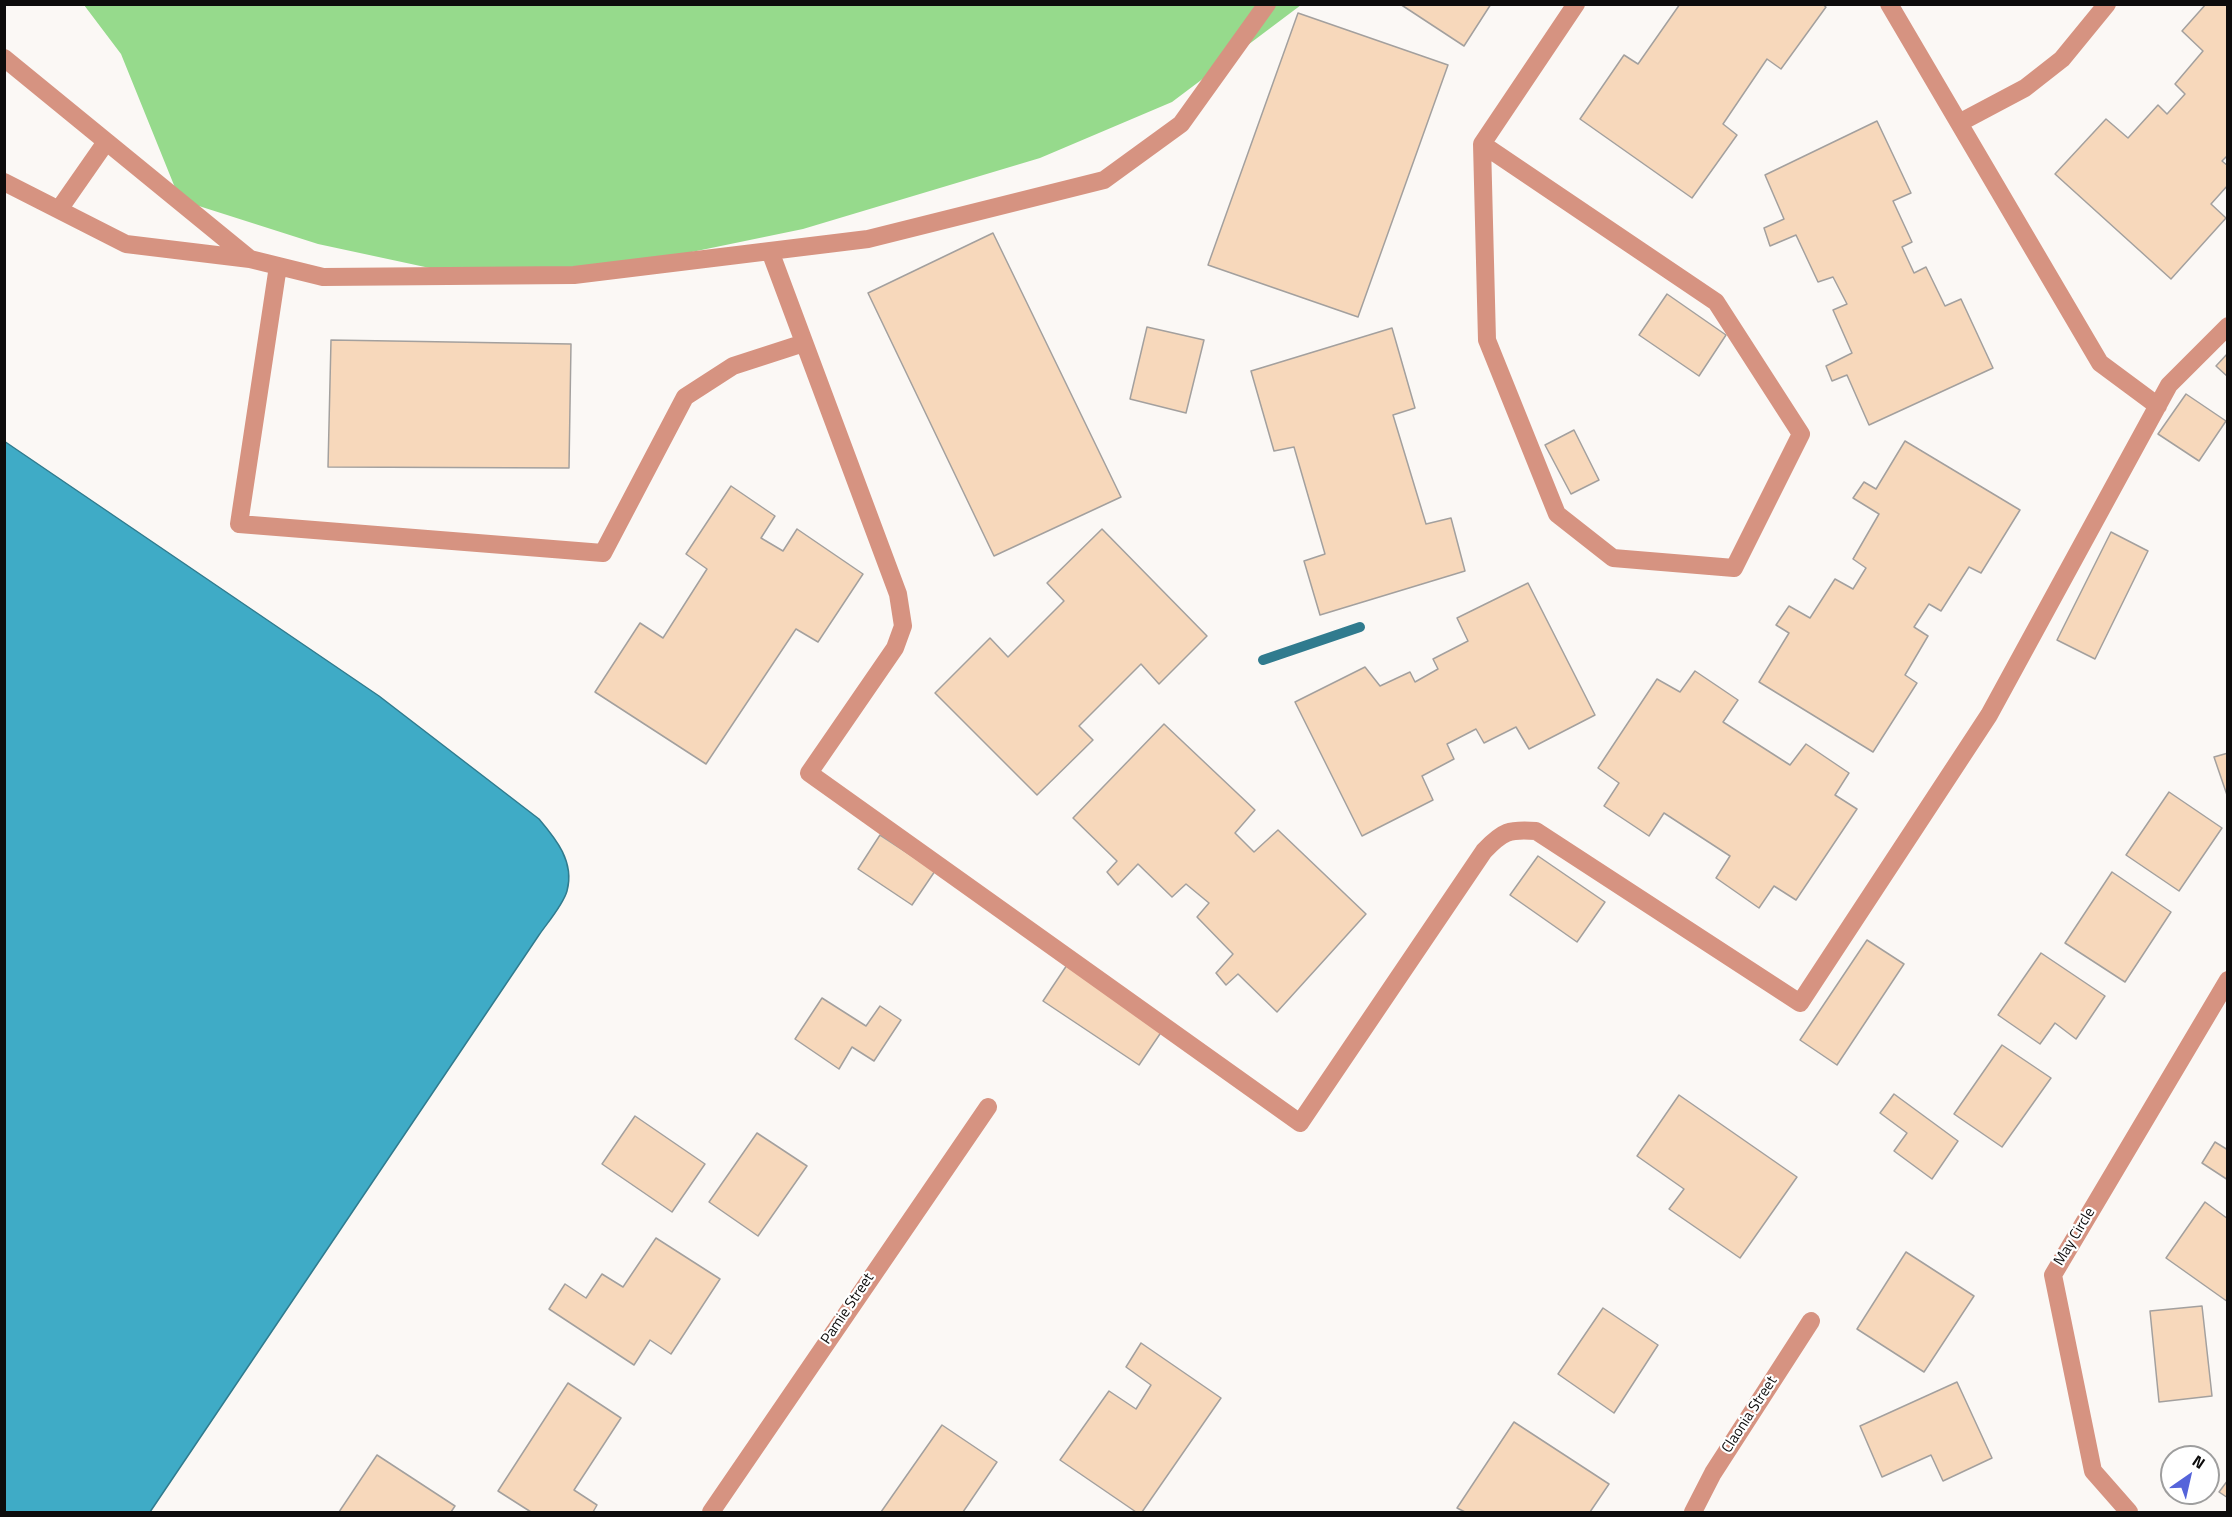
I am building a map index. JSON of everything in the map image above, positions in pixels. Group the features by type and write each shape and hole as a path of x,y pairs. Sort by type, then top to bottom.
{"street":[{"path":"4,182 60,208 126,244 250,259 323,277 574,275 868,238 1104,180 1180,124 1267,4"},
{"path":"1482,144 1716,302 1801,434 1734,568 1613,558 1557,514 1487,340 1482,144 1576,4"},
{"path":"1889,4 2100,363 2158,405"},
{"path":"1959,123 2025,88 2062,59 2108,4"},
{"path":"4,58 250,259"},
{"path":"60,208 106,142"},
{"path":"770,250 898,594 903,627 895,648 809,773 1300,1123 1484,851 1498,836 1513,829 1536,831 1800,1003 1989,715 2169,385 2228,326"},
{"path":"278,266 239,524 603,553 685,397 733,366 804,343"},
{"name":"May Circle","path":"2128,1512 2093,1471 2053,1275 2228,980"},
{"name":"Pamie Street","path":"711,1512 921,1201 988,1107"},
{"name":"Claonia Street","path":"1693,1512 1713,1473 1811,1321"}],"green space":[{"path":"84,5 1301,5 1172,102 1040,158 803,229 624,266 453,273 318,244 180,200 121,54"}],"water":[{"path":"4,441 379,696 539,819 557,843 568,870 567,891 559,908 150,1512 5,1512"}],"building":[{"path":"1400,4 1491,4 1464,46"},
{"path":"1680,4 1822,4 1826,7 1781,69 1767,59 1723,124 1737,135 1692,198 1580,119 1624,55 1638,64"},
{"path":"2206,4 2228,4 2228,155 2222,161 2228,166 2228,185 2211,204 2226,218 2171,279 2055,174 2106,119 2128,138 2158,105 2167,114 2185,94 2175,84 2203,51 2182,31"},
{"path":"1298,13 1448,65 1358,317 1208,265"},
{"path":"1877,121 1911,193 1893,201 1912,242 1902,247 1914,273 1926,267 1945,306 1961,299 1993,368 1869,425 1847,375 1832,381 1826,366 1852,353 1833,310 1847,304 1833,277 1818,282 1796,235 1770,246 1764,228 1784,219 1765,175"},
{"path":"993,233 1121,497 994,556 868,293"},
{"path":"1667,294 1726,335 1699,376 1639,335"},
{"path":"1147,327 1204,340 1186,413 1130,399"},
{"path":"1392,328 1415,408 1393,415 1426,524 1451,518 1465,571 1320,615 1304,561 1325,554 1294,447 1274,451 1251,371"},
{"path":"331,340 571,344 569,468 328,467"},
{"path":"2228,353 2228,377 2216,366"},
{"path":"2186,394 2226,421 2199,461 2158,434"},
{"path":"1574,430 1599,480 1571,494 1545,445"},
{"path":"1905,441 2020,510 1981,573 1969,567 1941,611 1929,604 1914,627 1928,636 1905,675 1917,683 1873,752 1759,682 1789,633 1776,625 1789,606 1810,618 1835,579 1853,589 1866,568 1853,559 1879,514 1853,498 1864,482 1876,489"},
{"path":"731,486 775,516 761,538 783,551 797,529 863,574 818,642 796,629 706,764 595,692 640,623 663,638 707,569 686,554"},
{"path":"1102,529 1207,636 1159,684 1141,664 1079,726 1093,740 1037,795 935,693 990,638 1008,657 1064,601 1047,583"},
{"path":"2111,532 2148,551 2095,659 2057,640"},
{"path":"1528,583 1595,715 1529,749 1516,727 1484,743 1476,729 1447,744 1454,759 1422,776 1433,800 1362,836 1295,702 1365,667 1380,686 1410,672 1415,682 1438,669 1433,659 1468,641 1457,618"},
{"path":"1695,671 1738,700 1723,722 1790,765 1806,744 1849,773 1835,795 1857,809 1796,900 1774,886 1759,908 1716,878 1730,856 1664,813 1649,836 1604,806 1619,783 1598,768 1657,679 1680,692"},
{"path":"1164,724 1255,810 1235,833 1254,852 1278,830 1366,914 1277,1012 1238,974 1226,985 1216,973 1233,954 1197,917 1209,903 1186,884 1172,897 1138,864 1118,885 1107,872 1117,861 1073,818"},
{"path":"2228,753 2228,798 2214,757"},
{"path":"2169,792 2222,828 2179,891 2126,855"},
{"path":"880,835 935,871 912,905 858,869"},
{"path":"1538,856 1605,902 1577,942 1510,895"},
{"path":"2112,872 2171,912 2125,982 2065,943"},
{"path":"1867,940 1904,964 1837,1065 1800,1040"},
{"path":"2041,953 2105,996 2076,1039 2055,1023 2040,1044 1998,1015"},
{"path":"1067,965 1164,1028 1139,1065 1043,1001"},
{"path":"822,998 866,1026 880,1006 901,1020 874,1061 852,1047 839,1069 795,1039"},
{"path":"2002,1045 2051,1078 2002,1147 1954,1114"},
{"path":"1894,1094 1958,1141 1932,1179 1894,1151 1907,1133 1880,1113"},
{"path":"1679,1095 1797,1177 1740,1258 1669,1209 1684,1189 1637,1156"},
{"path":"635,1116 705,1164 672,1212 602,1164"},
{"path":"757,1133 807,1166 758,1236 709,1202"},
{"path":"2215,1142 2228,1150 2228,1180 2202,1163"},
{"path":"2205,1202 2228,1219 2228,1302 2166,1258"},
{"path":"656,1238 720,1279 671,1354 650,1340 634,1365 549,1309 565,1284 586,1298 602,1274 623,1287"},
{"path":"1906,1252 1974,1296 1924,1372 1857,1329"},
{"path":"2202,1306 2212,1396 2159,1402 2150,1311"},
{"path":"1603,1308 1658,1345 1614,1413 1558,1374"},
{"path":"1141,1343 1221,1398 1142,1512 1136,1512 1060,1460 1109,1391 1136,1409 1151,1385 1126,1367"},
{"path":"1957,1382 1992,1458 1943,1481 1931,1455 1882,1477 1860,1426"},
{"path":"568,1383 621,1418 574,1490 597,1505 593,1512 531,1512 498,1491"},
{"path":"1514,1422 1609,1484 1590,1512 1465,1512 1457,1508"},
{"path":"942,1425 997,1462 963,1512 881,1512"},
{"path":"377,1455 455,1506 451,1512 339,1512"},
{"path":"2228,1480 2228,1498 2220,1491"}],"waterway":[{"path":"1263,660 1360,627"}]}
